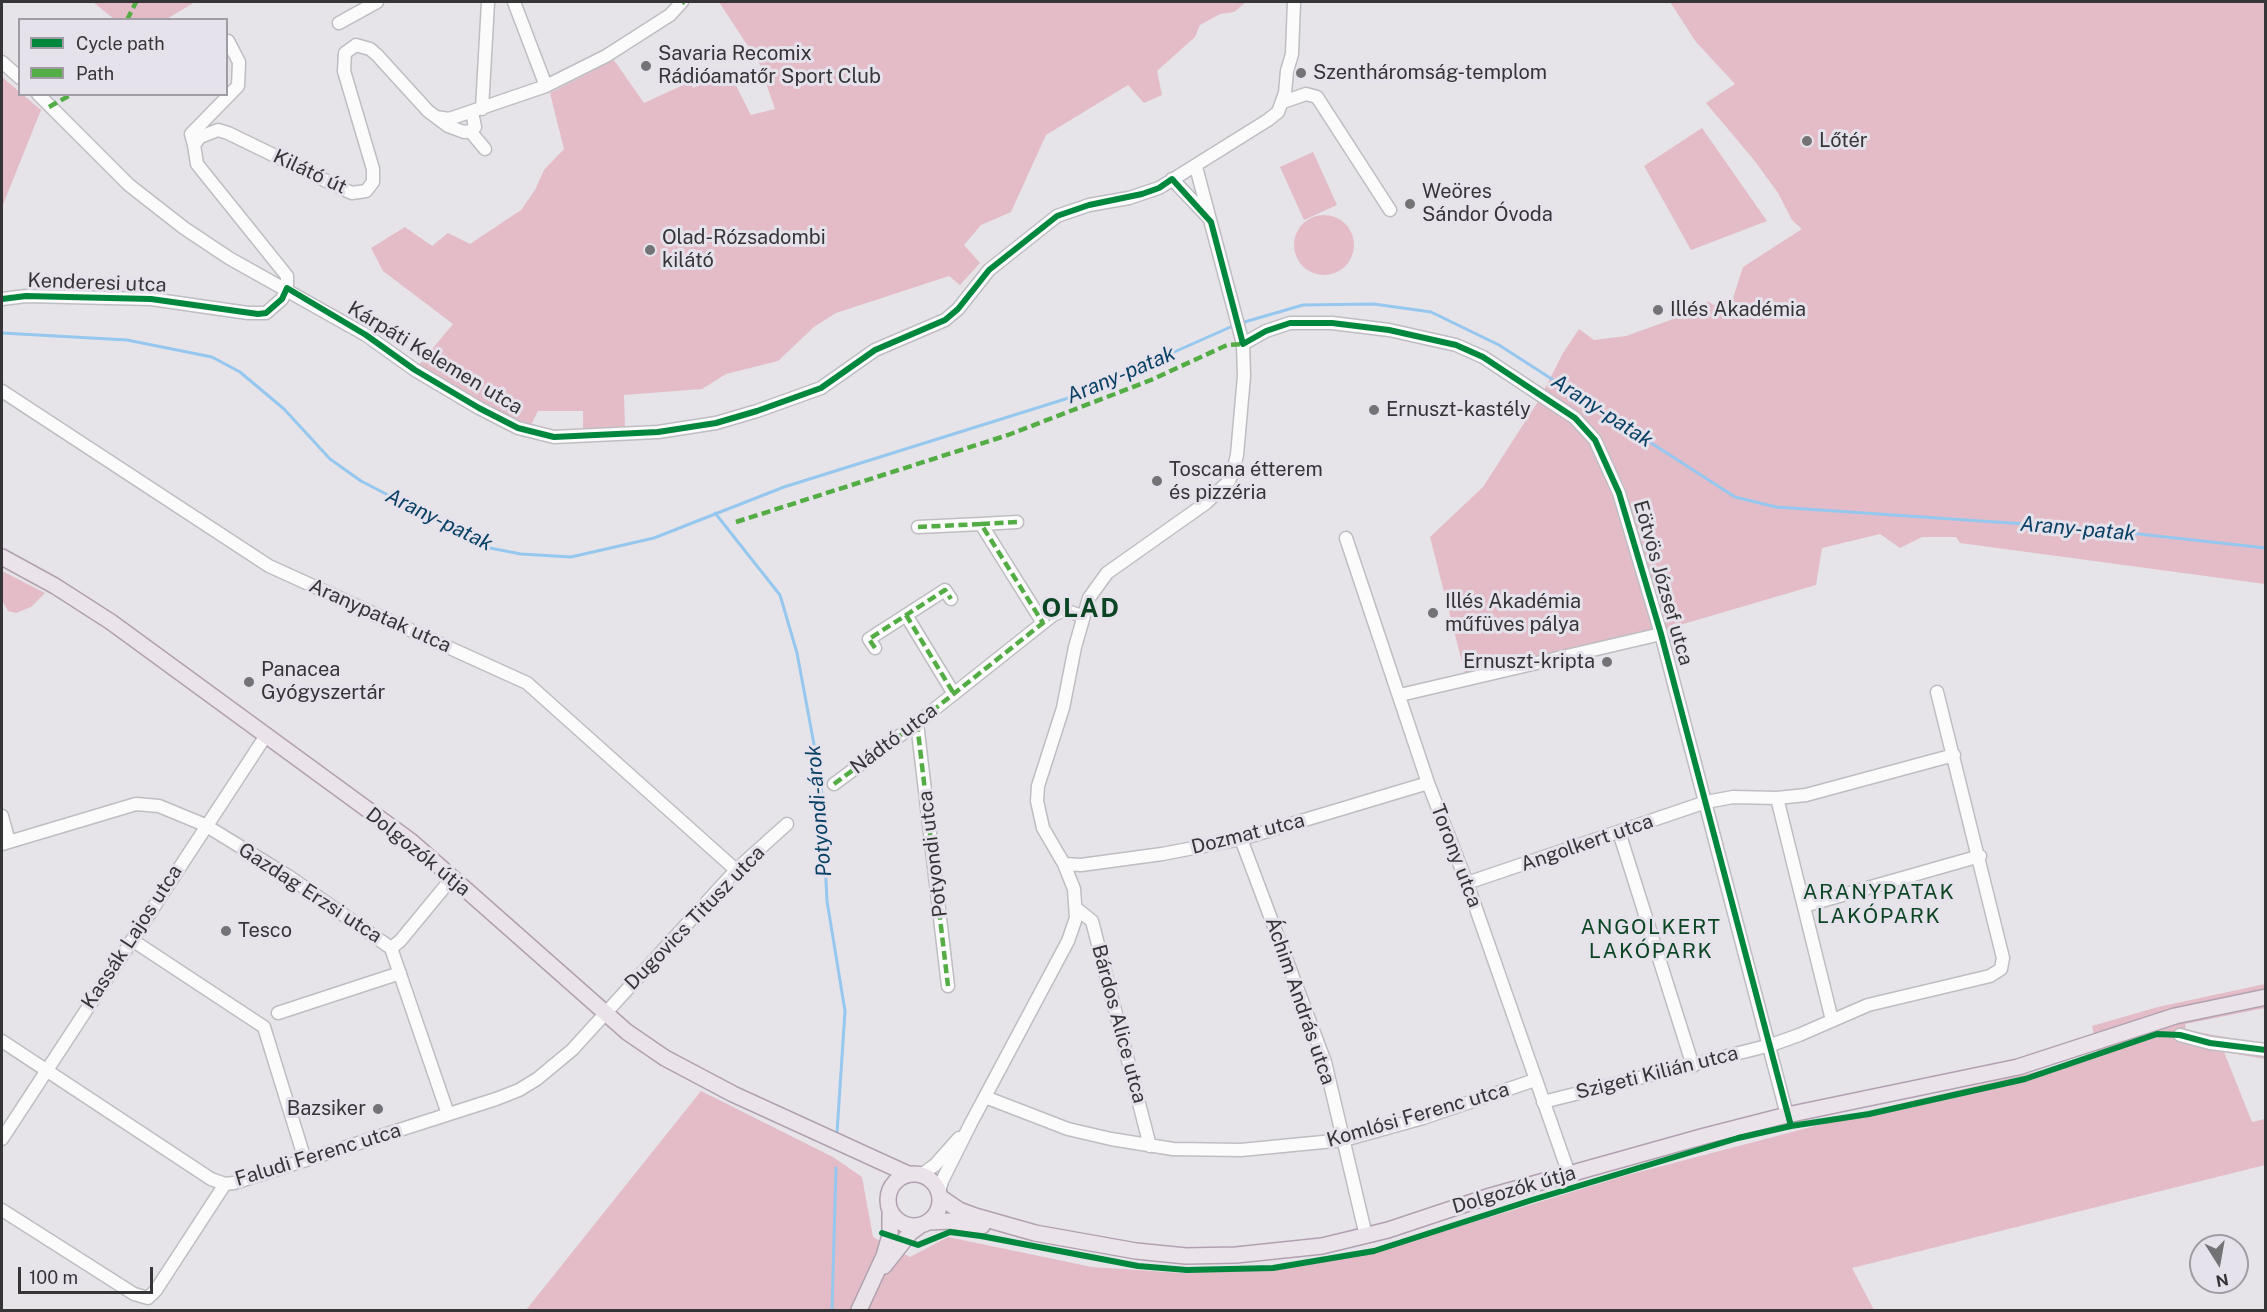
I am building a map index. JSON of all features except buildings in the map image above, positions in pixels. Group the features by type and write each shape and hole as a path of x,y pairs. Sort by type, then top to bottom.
{"main road":[{"name":"Dolgozók útja","path":"2,557 55,586 111,622 265,737 412,842 627,1032 687,1070 835,1141 914,1175"},
{"name":"Dolgozók útja","path":"940,1194 959,1210 975,1216 1035,1233 1136,1251 1186,1256 1271,1252 1322,1246 1366,1236 1487,1197 1787,1115 2018,1067 2175,1016 2265,997"},
{"name":"Dolgozók útja","path":"835,1141 865,1161 881,1176 889,1205"},
{"path":"859,1311 875,1277 890,1235 889,1205 892,1185 914,1175 934,1183 940,1194 938,1211 925,1224 910,1233 875,1277"},
{"path":"889,1205 903,1224 925,1224"},
{"name":"Dolgozók útja","path":"925,1224 951,1221 1022,1234 1035,1233"}],"street":[{"path":"339,23 377,2"},
{"path":"435,117 448,126 464,132 475,127 488,2"},
{"path":"514,2 546,86"},
{"path":"435,117 449,119 546,86 606,56 670,15 682,2"},
{"path":"1294,2 1292,54 1283,102 1306,94 1317,97 1390,210"},
{"path":"228,41 239,62 238,86 190,134 197,164 287,276 287,288"},
{"name":"Kilátó út","path":"194,145 200,137 218,130 352,193 366,191 373,182 373,169 344,71 345,53 356,45 370,49 435,117"},
{"path":"2,62 18,76"},
{"name":"Kárpáti Kelemen utca","path":"40,96 150,203 229,258 287,288 366,334 415,370 479,408 518,428 542,435 572,438 685,429 757,411 814,391 834,381 875,350 945,320 968,298 989,270 1057,216 1089,205 1142,194 1159,188 1268,120 1278,112 1283,102"},
{"path":"470,131 485,149"},
{"path":"940,1194 942,1181 971,1123 1068,941 1077,909 1074,889 1064,864 1043,828 1038,814 1037,793 1063,708 1082,616 1089,598 1107,573 1206,503 1229,481 1237,455 1243,340 1196,167"},
{"path":"1172,179 1211,222"},
{"name":"Kenderesi utca","path":"2,299 26,296 151,299 258,314 266,313 282,299 287,288"},
{"name":"Eötvös József utca","path":"1243,340 1290,323 1353,325 1424,336 1456,345 1483,357 1575,418 1595,440 1620,493 1661,634 1771,1045 1787,1115"},
{"name":"Aranypatak utca","path":"2,391 269,566 527,683 736,870"},
{"path":"918,527 1017,522"},
{"path":"981,524 1042,623"},
{"name":"Torony utca","path":"1346,538 1428,783 1467,883 1534,1080 1569,1174"},
{"path":"875,648 869,639 945,590 951,600"},
{"name":"Nádtó utca","path":"834,784 917,723 1042,623 1064,610 1082,616"},
{"name":"Nádtó utca","path":"906,615 954,694"},
{"path":"1400,694 1661,634"},
{"path":"1804,906 1980,856 1937,692"},
{"name":"Potyondi utca","path":"917,723 948,986"},
{"name":"Kassák Lajos utca","path":"2,1139 205,825 265,737"},
{"name":"Angolkert utca","path":"1467,883 1706,802 1733,797 1777,798 1832,790 1954,756"},
{"name":"Dozmat utca","path":"1064,864 1081,865 1162,854 1241,839 1428,783"},
{"path":"1777,798 1832,1020"},
{"name":"Gazdag Erzsi utca","path":"5,843 136,804 159,806 205,825 288,876 391,948 447,1114"},
{"path":"2,816 5,843"},
{"name":"Dugovics Titusz utca","path":"604,1013 736,870 787,824"},
{"path":"1619,832 1693,1066"},
{"name":"Áchim András utca","path":"1241,839 1325,1062 1366,1236"},
{"name":"Szigeti Kilián utca","path":"1544,1102 1771,1045 1868,1005 1990,976 2001,969 2003,958 1980,856"},
{"path":"391,948 400,941 452,878"},
{"name":"Bárdos Alice utca","path":"1077,909 1092,921 1150,1146"},
{"path":"132,940 264,1027 305,1160"},
{"path":"278,1013 400,973"},
{"name":"Faludi Ferenc utca","path":"2,1041 211,1179 225,1184 519,1090 537,1079 572,1050 604,1013"},
{"path":"2180,1035 2265,1050"},
{"name":"Komlósi Ferenc utca","path":"985,1097 1068,1129 1150,1146 1241,1150 1344,1140 1423,1118 1534,1080"},
{"path":"914,1175 935,1165 971,1123"},
{"path":"2,1210 134,1294 148,1298 156,1290 225,1184"}],"shaded area":[{"path":"93,2 195,2 168,18 113,18"},
{"path":"719,2 1246,2 1234,12 1220,14 1200,25 1195,37 1157,71 1162,95 1144,103 1128,85 1046,135 1011,212 981,225 964,245 980,263 960,285 949,276 836,313 814,327 778,361 726,374 702,389 624,395 625,427 583,430 583,411 538,411 530,427 482,406 418,366 453,324 383,271 371,248 405,227 432,246 448,233 470,244 521,210 535,190 544,170 564,149 550,93 614,60 644,103 690,82 693,88 729,72 751,115 775,109 759,63"},
{"path":"1670,2 2265,2 2265,584 1960,543 1956,537 1922,537 1900,548 1880,534 1822,548 1816,585 1663,630 1465,674 1430,537 1483,487 1539,400 1563,353 1579,329 1594,340 1626,336 1701,309 1708,301 1713,305 1733,298 1743,267 1802,229 1792,220 1778,193 1754,160 1706,103 1735,84 1696,42"},
{"path":"2,77 18,91 18,96 24,96 41,110 2,207"},
{"path":"1702,128 1767,221 1691,250 1644,166"},
{"path":"1313,152 1337,205 1304,220 1280,167"},
{"path":"1324,215 1345,224 1354,245 1345,266 1324,275 1303,266 1294,245 1303,224"},
{"path":"2,571 45,593 31,607 16,613 8,611 2,600"},
{"path":"2265,984 2265,1008 2185,1024 2186,1030 2265,1044 2265,1059 2224,1052 2252,1122 2265,1119 2265,1165 1852,1268 1874,1310 526,1310 701,1091 833,1157 862,1177 873,1237 910,1257 948,1237 1092,1267 1181,1273 1268,1269 1370,1254 1624,1176 1895,1105 2099,1057 2092,1026 2158,1007"}],"waterway":[{"name":"Arany-patak","path":"1241,323 1303,305 1374,304 1431,312 1499,345 1735,497 1776,507 2084,528 2266,548"},
{"name":"Arany-patak","path":"2,333 127,340 212,357 240,372 284,409 330,459 361,481 490,548 521,554 571,557 654,538 784,487 1075,396 1235,325"},
{"name":"Potyondi-árok","path":"715,513 780,595 797,653 821,782 827,901 845,1011 837,1133"},
{"name":"Potyondi-árok","path":"832,1310 836,1168"}],"marked path":[{"path":"128,18 136,2"},
{"path":"49,107 68,96"},
{"path":"736,522 1008,435 1151,380 1227,345 1243,344"},
{"path":"981,524 1017,522"},
{"path":"918,527 981,524 1043,623"},
{"path":"875,648 869,639 945,590 951,599"},
{"path":"834,784 917,723 1053,615 1064,610 1082,616"},
{"path":"906,615 954,694"},
{"path":"917,723 948,986"}],"cycle path":[{"path":"2,299 26,296 151,299 258,314 266,313 282,299 287,288 366,335 415,370 518,428 554,437 658,432 716,423 821,388 875,350 945,320 958,309 989,270 1057,216 1089,205 1142,194 1159,188 1172,179 1211,222 1243,344 1266,331 1290,323 1332,323 1389,330 1456,345 1483,357 1575,418 1595,440 1619,493 1661,634 1791,1126"},
{"path":"882,1233 918,1245 950,1232 1138,1266 1187,1270 1273,1268 1374,1251 1532,1200 1738,1138 1791,1126 1869,1114 2025,1079 2157,1034 2180,1035 2210,1043 2266,1050"}],"place":[{"name":"Savaria Recomix Rádióamatőr Sport Club","path":"646,66"},
{"name":"Szentháromság-templom","path":"1301,73"},
{"name":"Lőtér","path":"1807,141"},
{"name":"Weöres Sándor Óvoda","path":"1410,204"},
{"name":"Olad-Rózsadombi kilátó","path":"650,250"},
{"name":"Illés Akadémia","path":"1658,310"},
{"name":"Ernuszt-kastély","path":"1374,410"},
{"name":"Toscana étterem és pizzéria","path":"1157,481"},
{"name":"Illés Akadémia műfüves pálya","path":"1433,613"},
{"name":"Ernuszt-kripta","path":"1607,662"},
{"name":"Panacea Gyógyszertár","path":"249,682"},
{"name":"Tesco","path":"226,931"},
{"name":"Bazsiker","path":"378,1109"}],"district":[{"name":"OLAD","path":"1081,609"},
{"name":"ARANYPATAK LAKÓPARK","path":"1879,905"},
{"name":"ANGOLKERT LAKÓPARK","path":"1651,940"}]}
